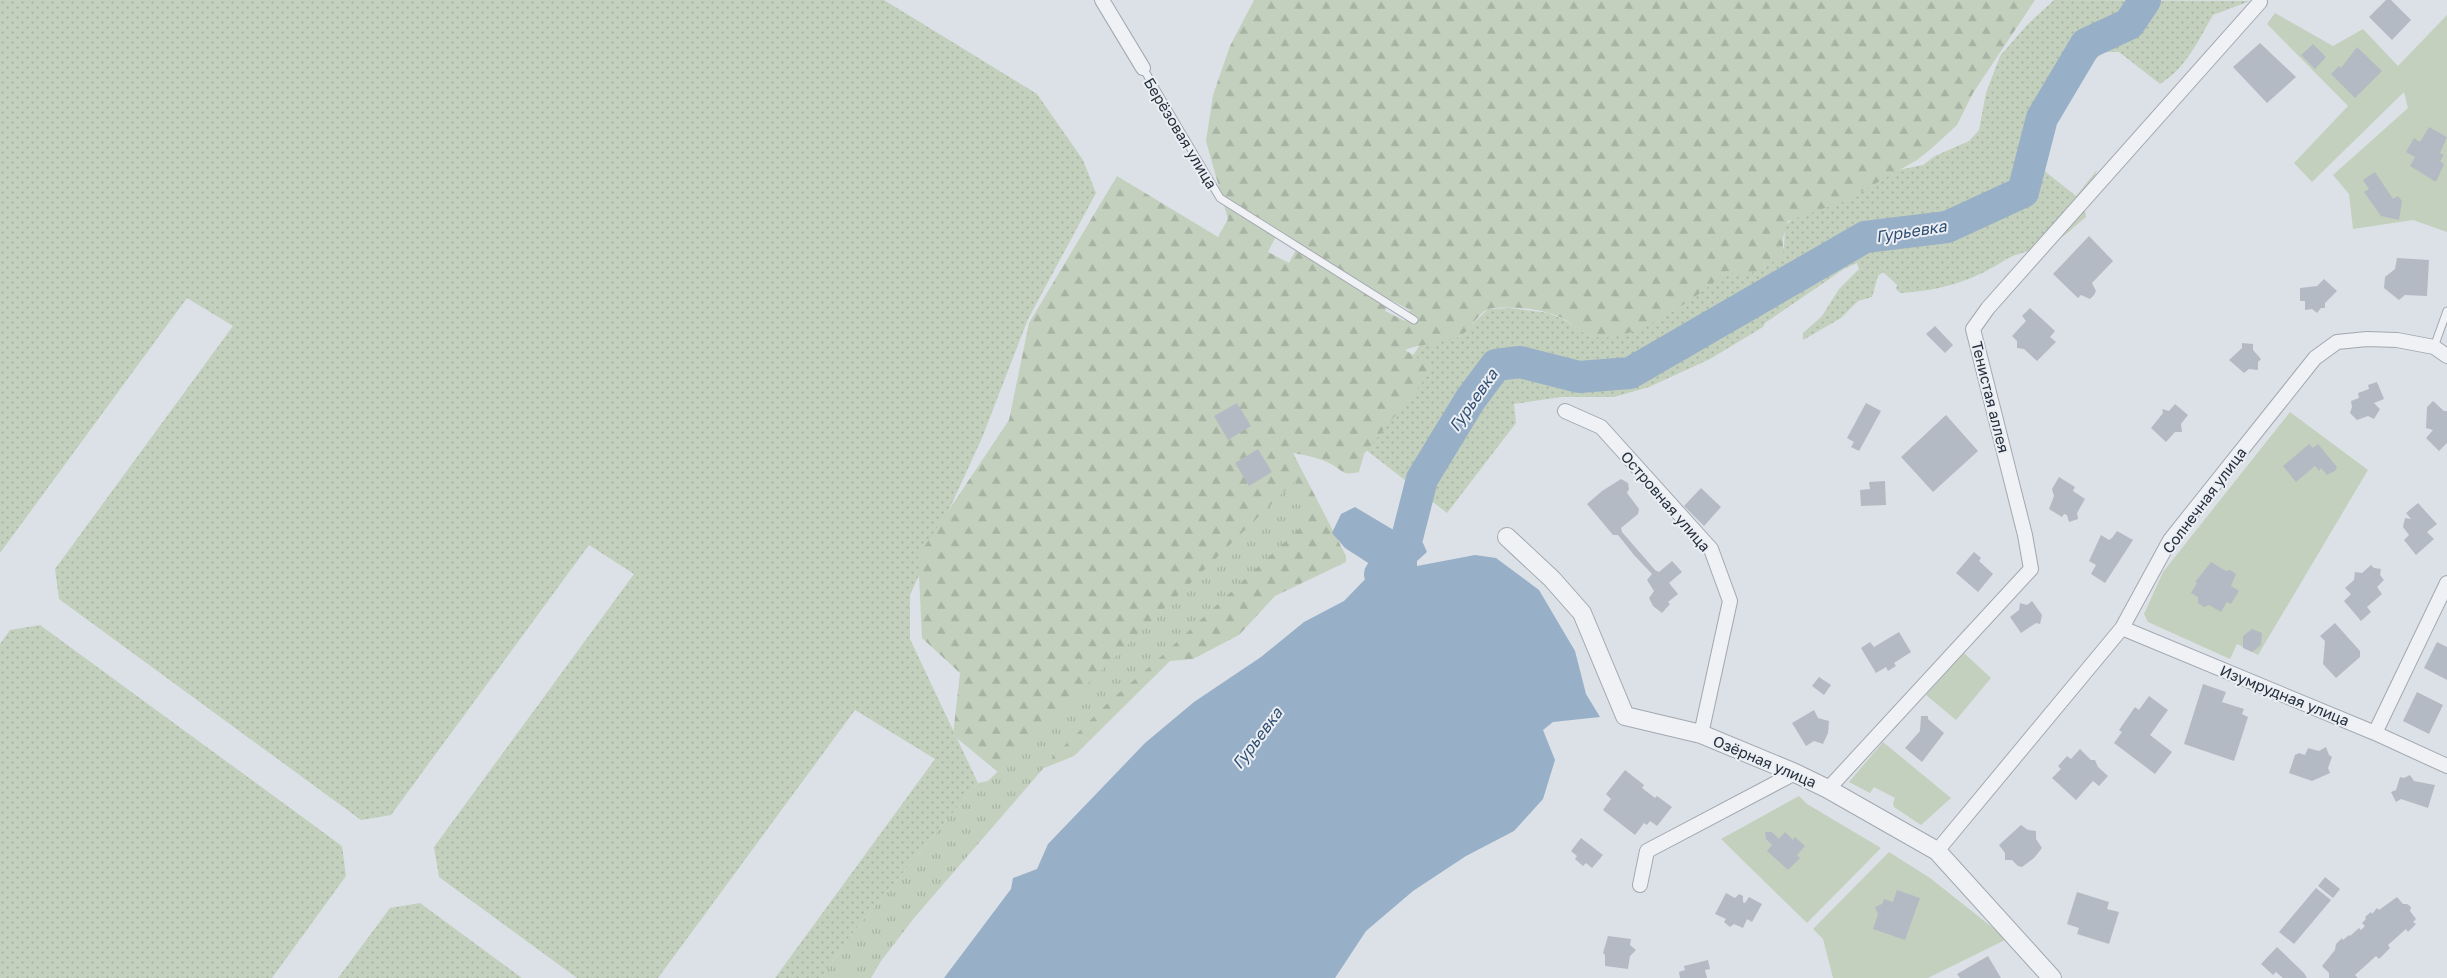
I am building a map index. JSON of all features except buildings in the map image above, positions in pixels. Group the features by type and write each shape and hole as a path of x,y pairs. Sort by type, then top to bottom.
{"street":[{"name":"Берёзовая улица","path":"1102,0 1143,68"},
{"name":"Тенистая аллея","path":"1828,789 2031,569 2025,535 1973,329 1988,308 2260,2"},
{"name":"Солнечная улица","path":"1937,851 2122,628 2170,540 2315,358 2337,342 2367,339 2397,340 2434,347 2447,356"},
{"name":"Островная улица","path":"1565,410 1601,427 1711,548 1730,601 1701,734"},
{"name":"Озёрная улица","path":"1507,537 1552,579 1582,613 1624,716 1701,734 1795,773 1828,789 1937,851 2052,978"},
{"path":"2375,733 2447,583"},
{"name":"Изумрудная улица","path":"2122,628 2375,733 2447,766"},
{"path":"1640,885 1647,851 1795,773"}],"lane":[{"name":"Берёзовая улица","path":"1143,68 1220,198 1414,320"},
{"path":"2434,347 2447,312"}],"green space":[{"path":"0,0 884,0 1037,94 1083,160 1096,193 1028,319 982,438 910,595 910,639 978,783 842,946 822,978 775,978 935,759 855,710 658,978 577,978 439,877 434,847 634,574 589,545 391,815 361,820 59,599 55,569 233,326 187,298 0,553"},
{"path":"1254,0 2035,0 1973,93 1957,125 1917,160 1845,201 1788,221 1783,238 1783,255 1764,268 1741,277 1727,271 1700,293 1664,317 1625,334 1607,337 1591,336 1583,333 1562,318 1546,312 1511,307 1494,308 1488,309 1480,315 1465,333 1454,339 1405,350 1434,368 1364,454 1359,472 1345,473 1322,460 1293,453 1346,556 1346,562 1275,596 1239,635 1193,659 1170,661 1074,756 1010,782 953,735 960,673 922,638 918,556 1009,420 1029,323 1117,176 1218,237 1228,219 1206,141 1213,95 1230,46","holes":["1276,236 1297,248 1289,263 1268,252","1391,300 1410,310 1405,321 1385,311"]},
{"path":"2054,0 2250,1 2213,15 2184,62 2169,78 2160,84 2119,52 2103,52 2077,77 2056,120 2042,169 2076,196 2097,170 2088,199 2084,203 2086,217 2059,239 2049,245 2010,257 1981,274 1955,284 1928,290 1900,293 1896,289 1897,285 1883,272 1878,276 1872,297 1858,301 1841,318 1803,340 1803,333 1822,316 1839,289 1859,269 1857,263 1844,269 1765,323 1763,327 1710,359 1649,387 1614,397 1561,397 1514,404 1516,423 1447,513 1365,449 1408,362 1421,344 1459,337 1488,309 1511,308 1548,313 1563,319 1590,336 1609,337 1674,311 1727,271 1764,268 1771,263 1784,247 1785,226 1793,218 1845,201 1898,170 1923,165 1935,156 1969,141 1979,130 1986,93 2000,56 2027,25"},
{"path":"2275,13 2333,46 2363,29 2398,66 2447,15 2447,232 2413,220 2353,229 2349,194 2333,175 2408,108 2404,92 2312,182 2294,163 2348,106 2267,24"},
{"path":"2290,412 2368,470 2258,655 2237,644 2230,659 2148,622 2144,614 2163,572"},
{"path":"1295,481 1314,507 1303,516 1299,529 1154,663 1113,698 1054,756 914,918 881,961 871,978 822,978 842,946 978,783 988,781"},
{"path":"40,625 342,846 346,876 272,978 0,978 0,644 10,630"},
{"path":"1964,653 1991,678 1956,720 1926,695"},
{"path":"1883,742 1951,798 1921,825 1894,807 1895,798 1874,787 1870,793 1849,782"},
{"path":"1799,796 1807,804 1881,848 1807,923 1721,839"},
{"path":"1889,852 1930,878 2007,939 1928,978 1833,978 1823,939 1813,929"},
{"path":"420,903 522,978 338,978 390,908"}],"water":[{"path":"1355,507 1407,538 1423,543 1427,552 1417,561 1417,566 1475,555 1496,558 1539,590 1575,651 1586,694 1600,717 1553,722 1543,730 1555,760 1543,799 1514,831 1466,856 1413,891 1366,931 1335,978 944,978 1011,889 1013,878 1037,869 1048,844 1145,743 1194,702 1261,657 1304,622 1344,601 1376,568 1345,548 1332,533 1341,514"}],"waterway":[{"name":"Гурьевка","path":"1380,574 1407,538 1422,479 1470,400 1496,365 1520,362 1579,377 1630,373 1865,237 1947,227 2023,192 2042,118 2086,44 2129,24 2145,0"}]}
